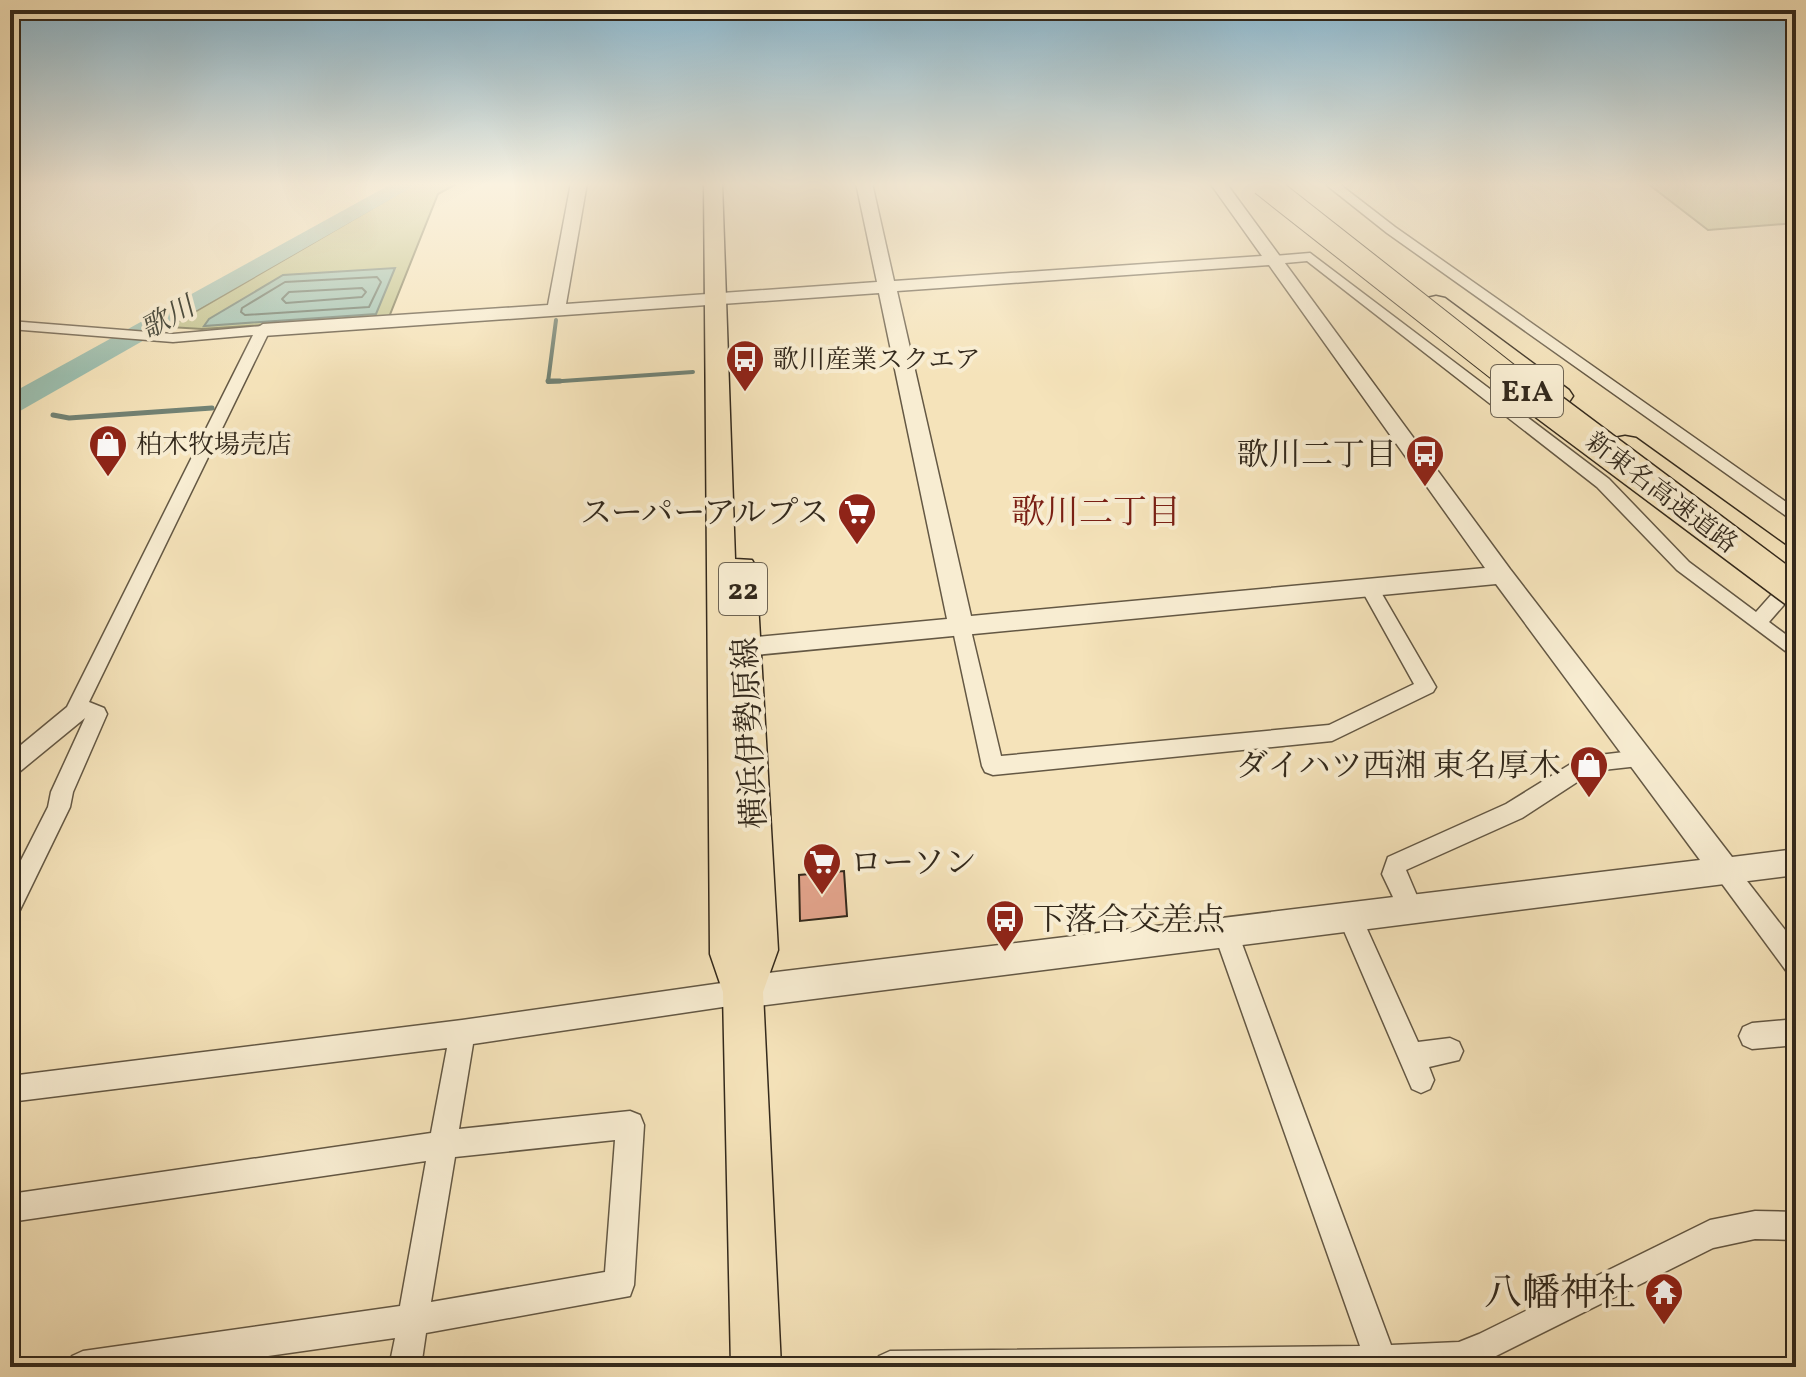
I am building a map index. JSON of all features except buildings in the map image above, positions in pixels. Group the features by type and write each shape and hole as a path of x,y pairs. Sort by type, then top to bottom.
{"highway":[{"name":"新東名高速道路","path":"1343,247 1439,325 1796,592"},
{"name":"新東名高速道路","path":"1365,247 1489,345 1796,570"}],"main road":[{"name":"横浜伊勢原線","path":"720,247 745,647 759,950 743,992"},
{"name":"横浜伊勢原線","path":"727,247 729,954 743,992 756,1367"}],"street":[{"path":"556,310 567,247"},
{"path":"879,247 993,766 1332,733 1426,687 1369,587"},
{"path":"1265,247 1502,575 1796,964"},
{"path":"1415,247 1796,517"},
{"path":"10,325 162,337 1310,257 1603,483 1672,556 1796,652"},
{"path":"10,767 76,711 263,330"},
{"path":"1759,479 1772,500"},
{"path":"745,647 1502,575"},
{"path":"1758,622 1796,579"},
{"path":"10,906 59,807 62,792 97,714 77,706"},
{"path":"1411,910 1394,874 1396,864 1514,811 1590,763 1641,759"},
{"path":"10,1089 462,1033 743,992 1796,862"},
{"path":"1350,917 1421,1080"},
{"path":"1226,933 1381,1361"},
{"path":"1752,1036 1796,1032"},
{"path":"405,1367 462,1033"},
{"path":"1410,1056 1450,1051"},
{"path":"10,1208 441,1145 630,1125 619,1285 412,1320 83,1367"},
{"path":"890,1367 1321,1365 1490,1357 1710,1234 1755,1225 1796,1226"}],"green space":[{"path":"306,247 417,247 389,317 202,329 169,327"}],"water":[{"path":"395,268 376,314 204,326 209,319 283,275"}],"waterway":[{"name":"歌川","path":"10,405 294,247"},
{"path":"548,381 556,320"},
{"path":"548,381 693,372"},
{"path":"548,381 560,381"},
{"path":"53,415 69,418 212,408"}],"place":[{"name":"歌川産業スクエア","path":"745,393"},
{"name":"柏木牧場売店","path":"108,478"},
{"name":"歌川二丁目","path":"1425,488"},
{"name":"スーパーアルプス","path":"857,546"},
{"name":"ダイハツ西湘 東名厚木","path":"1589,799"},
{"name":"ローソン","path":"822,896"},
{"name":"下落合交差点","path":"1005,953"},
{"name":"八幡神社","path":"1664,1326"}],"district":[{"name":"歌川二丁目","path":"1096,511"}]}
